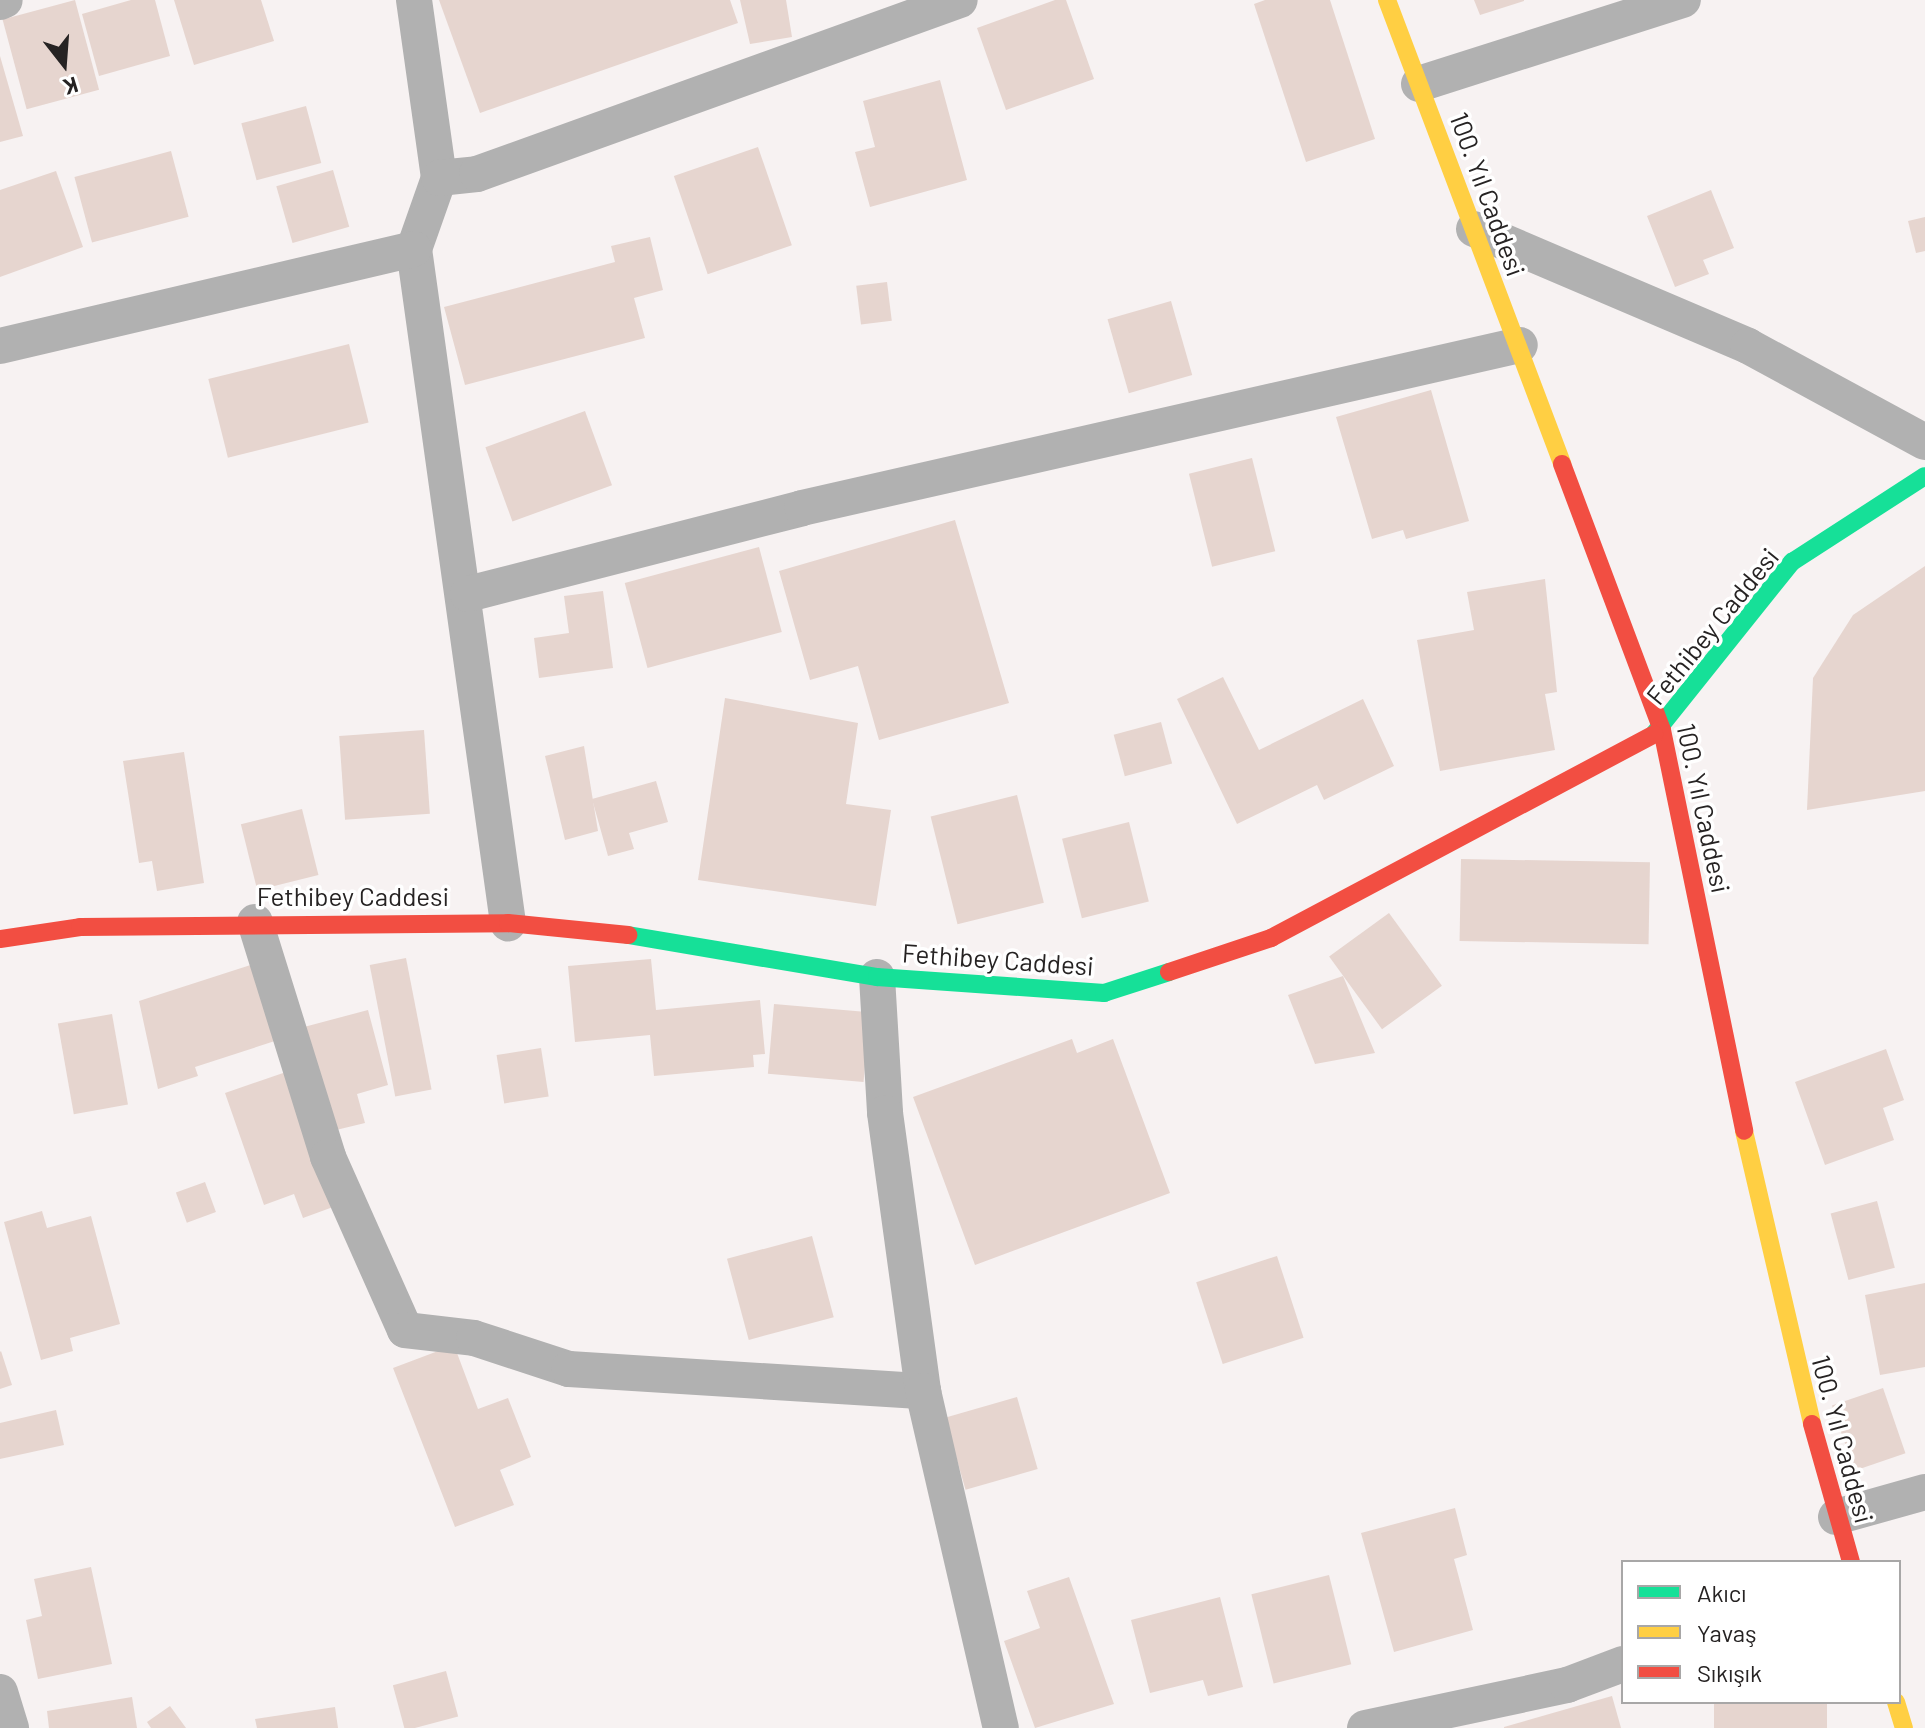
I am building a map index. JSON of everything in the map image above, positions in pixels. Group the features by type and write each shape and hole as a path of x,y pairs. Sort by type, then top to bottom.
{"street":[{"path":"414,0 439,178 414,249 468,594 508,923"},
{"path":"439,178 477,174 960,0"},
{"name":"100. Yıl Caddesi","path":"1387,0 1520,345 1662,730 1785,1328 1850,1560"},
{"path":"1419,84 1683,0"},
{"path":"1474,229 1748,346 1925,442"},
{"path":"0,346 414,249"},
{"path":"468,594 817,504 1520,345"},
{"name":"Fethibey Caddesi","path":"0,939 80,927 255,922 508,923 689,941 877,977 1104,993 1271,938 1662,730 1792,562 1925,476"},
{"path":"255,922 328,1157 405,1330 474,1338 569,1369 923,1391"},
{"path":"877,977 885,1113 923,1391 1001,1728"},
{"path":"1836,1517 1925,1492"},
{"path":"1365,1728 1567,1685 1621,1665"},
{"path":"0,1692 11,1728"},
{"path":"1897,1704 1904,1728"}],"building":[{"path":"75,0 99,90 27,109 3,19"},
{"path":"131,0 155,0 170,56 99,76 82,14"},
{"path":"174,0 261,0 274,41 194,65"},
{"path":"439,0 730,0 738,23 480,113"},
{"path":"740,0 786,0 792,37 750,44"},
{"path":"1055,0 1066,0 1094,79 1006,110 977,28"},
{"path":"1265,0 1330,0 1375,139 1306,162 1254,4"},
{"path":"1474,0 1524,0 1524,1 1480,15"},
{"path":"0,56 23,136 0,142"},
{"path":"940,80 967,180 870,207 855,152 875,147 863,101"},
{"path":"306,106 321,163 257,180 241,123"},
{"path":"758,147 792,245 708,274 674,176"},
{"path":"171,151 189,217 92,243 74,177"},
{"path":"333,170 349,227 293,243 276,186"},
{"path":"56,171 83,247 0,277 0,190"},
{"path":"1711,190 1734,248 1703,260 1709,274 1675,287 1647,216"},
{"path":"1925,217 1925,251 1916,253 1908,221"},
{"path":"650,237 663,290 634,298 645,338 465,385 444,307 615,262 611,246"},
{"path":"887,282 892,321 861,324 856,286"},
{"path":"1171,301 1192,375 1129,393 1108,319"},
{"path":"349,344 369,423 228,458 208,379"},
{"path":"1431,390 1469,521 1406,539 1403,530 1372,539 1336,417"},
{"path":"585,411 612,485 512,521 485,447"},
{"path":"1252,458 1275,551 1212,567 1189,474"},
{"path":"955,520 1009,703 879,740 858,666 810,680 779,571"},
{"path":"759,547 782,632 648,668 625,583"},
{"path":"1925,566 1925,791 1807,810 1813,678 1853,615"},
{"path":"1545,579 1557,692 1545,694 1555,750 1440,771 1417,640 1474,630 1467,592"},
{"path":"603,591 613,668 539,678 534,638 569,633 564,596"},
{"path":"1223,677 1259,750 1363,699 1394,766 1324,800 1317,785 1237,824 1177,699"},
{"path":"725,698 858,723 846,804 891,810 876,906 698,880"},
{"path":"1161,722 1172,764 1125,776 1114,735"},
{"path":"424,730 430,814 345,820 339,736"},
{"path":"584,746 598,831 565,840 545,756"},
{"path":"184,752 204,883 157,891 152,861 139,863 123,761"},
{"path":"656,781 668,822 629,833 634,849 608,856 592,799"},
{"path":"1017,795 1044,903 957,924 931,817"},
{"path":"302,809 318,875 257,890 241,824"},
{"path":"1129,822 1149,902 1082,918 1062,839"},
{"path":"1461,859 1650,862 1649,944 1460,941"},
{"path":"1389,913 1442,986 1382,1029 1329,956"},
{"path":"406,958 432,1090 395,1097 370,965"},
{"path":"651,959 656,1010 760,1000 765,1054 753,1055 754,1067 654,1076 650,1035 575,1042 568,966"},
{"path":"257,963 281,1039 195,1067 198,1076 158,1089 139,1001"},
{"path":"1343,976 1375,1053 1315,1064 1288,995"},
{"path":"774,1004 870,1012 864,1082 768,1074"},
{"path":"368,1010 388,1085 357,1094 365,1123 332,1131 304,1027"},
{"path":"112,1014 128,1105 74,1114 58,1024"},
{"path":"1072,1039 1077,1053 1113,1039 1170,1193 975,1265 913,1097"},
{"path":"541,1048 549,1096 504,1103 497,1055"},
{"path":"1886,1049 1904,1100 1883,1108 1894,1140 1825,1165 1795,1082"},
{"path":"286,1072 333,1207 303,1218 294,1194 264,1205 225,1093"},
{"path":"205,1182 216,1212 187,1223 176,1193"},
{"path":"1877,1201 1895,1268 1848,1280 1831,1213"},
{"path":"42,1211 47,1228 91,1216 120,1324 70,1338 73,1351 41,1360 4,1222"},
{"path":"812,1236 834,1317 749,1340 727,1259"},
{"path":"1277,1256 1304,1338 1223,1364 1196,1282"},
{"path":"1925,1283 1925,1367 1880,1375 1865,1295"},
{"path":"454,1345 478,1409 508,1398 531,1457 500,1470 514,1505 455,1527 393,1368"},
{"path":"0,1352 12,1385 0,1389"},
{"path":"1883,1388 1905,1453 1854,1471 1832,1406"},
{"path":"1017,1397 1038,1469 966,1490 945,1418"},
{"path":"56,1410 64,1445 0,1459 0,1423"},
{"path":"1455,1508 1467,1555 1454,1559 1473,1630 1394,1652 1361,1533"},
{"path":"91,1567 112,1664 38,1679 26,1620 42,1616 34,1579"},
{"path":"1329,1575 1351,1664 1274,1684 1251,1594"},
{"path":"1069,1577 1114,1704 1035,1728 1004,1641 1040,1628 1027,1591"},
{"path":"1220,1597 1243,1687 1208,1696 1203,1680 1150,1693 1131,1620"},
{"path":"446,1671 458,1716 404,1728 393,1685"},
{"path":"1612,1696 1621,1728 1504,1728 1504,1727"},
{"path":"132,1697 137,1728 49,1728 47,1711"},
{"path":"1714,1704 1827,1704 1827,1728 1714,1728"},
{"path":"170,1706 186,1728 151,1728 147,1722"},
{"path":"335,1707 338,1728 257,1728 255,1719"}],"traffic: fast":[{"path":"1654,734 1792,562 1925,476"},
{"path":"628,935 877,977 1104,993 1169,972"}],"traffic: slow":[{"path":"1387,0 1562,464"},
{"path":"1744,1131 1812,1424"},
{"path":"1897,1704 1904,1728"}],"traffic: jam":[{"path":"1562,464 1662,730 1744,1131"},
{"path":"1169,972 1271,938 1654,734"},
{"path":"0,939 80,927 508,923 628,935"},
{"path":"1812,1424 1850,1560"}]}
